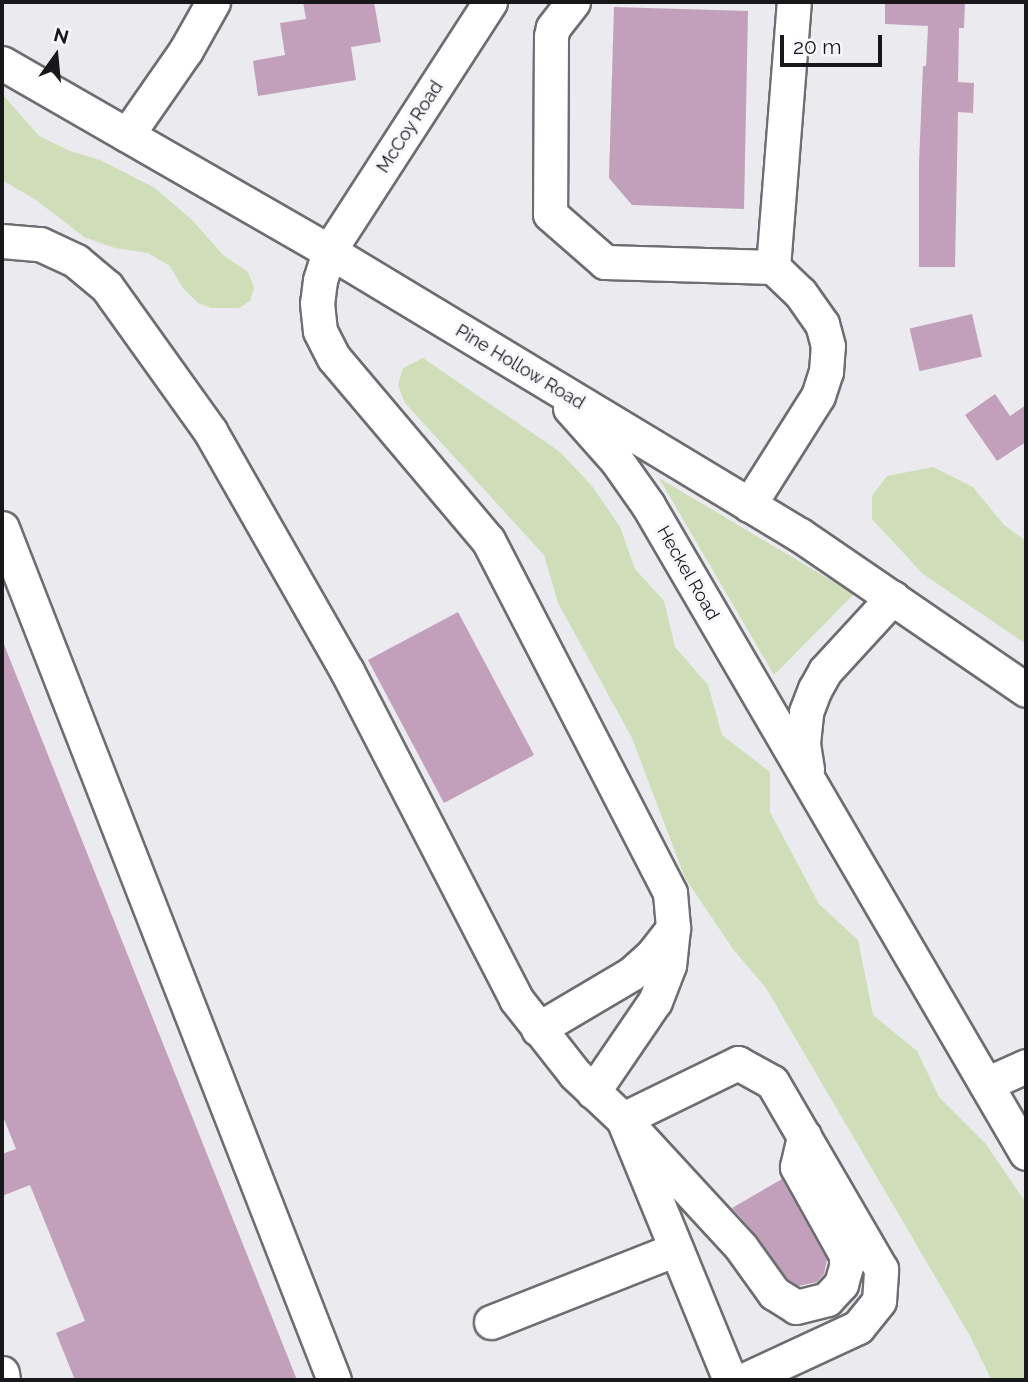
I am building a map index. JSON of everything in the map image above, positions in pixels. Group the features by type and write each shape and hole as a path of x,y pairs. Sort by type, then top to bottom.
{"street":[{"path":"127,135 186,50 213,2"},
{"name":"McCoy Road","path":"329,251 491,2"},
{"path":"573,2 553,27 551,36 550,214 605,262 773,268 800,293 822,324 828,346 827,372 818,396 749,505"},
{"path":"773,268 794,2"},
{"name":"Pine Hollow Road","path":"2,63 329,251 749,505 893,597 1026,690"},
{"path":"2,241 40,244 76,261 107,287 211,431 347,671 516,999 538,1029 593,1092 623,1119 740,1247 774,1293 796,1307 805,1307 827,1299 837,1290 844,1276 846,1255 797,1167 804,1136"},
{"path":"329,251 317,303 320,331 334,358 488,540 670,893 673,929 669,965 655,1001 593,1092"},
{"name":"Heckel Road","path":"547,383 617,461 648,505 1026,1153"},
{"path":"2,528 334,1380"},
{"name":"Heckel Road","path":"809,779 803,743 806,712 815,689 825,671 893,597"},
{"path":"538,1029 631,974 653,954 673,929"},
{"path":"623,1119 738,1063 772,1082 881,1269 879,1301 858,1327 744,1380"},
{"path":"986,1084 1026,1066"},
{"path":"623,1119 730,1380"},
{"path":"491,1322 676,1249"},
{"path":"2,1373 3,1380"}],"green space":[{"path":"2,94 39,136 70,151 100,160 155,188 192,220 223,255 248,272 254,287 250,301 239,308 212,308 198,303 182,287 170,266 148,253 115,248 84,237 36,200 2,180"},
{"path":"423,358 560,452 592,486 620,527 635,569 664,601 675,647 708,685 722,735 770,772 770,812 819,904 858,940 873,1015 917,1051 939,1097 985,1143 1026,1203 1026,1380 992,1380 970,1336 766,988 733,949 685,878 632,738 558,603 544,555 405,403 398,385 403,368"},
{"path":"933,467 973,487 1004,525 1026,541 1026,644 923,574 872,519 872,496 887,476"},
{"path":"659,478 854,594 774,675"}],"building":[{"path":"303,2 374,2 381,42 351,47 356,80 258,96 253,61 285,55 280,23 306,19"},
{"path":"885,2 965,2 964,28 959,28 958,82 974,83 973,113 958,112 955,267 919,267 919,163 923,66 926,66 928,26 885,24"},
{"path":"614,7 748,11 744,209 632,205 609,178"},
{"path":"972,314 982,357 920,371 910,328"},
{"path":"995,394 1010,416 1026,405 1026,442 997,461 965,415"},
{"path":"458,612 534,755 444,803 368,660"},
{"path":"2,642 297,1380 75,1380 56,1333 85,1321 30,1185 2,1196 2,1154 16,1149 2,1114"},
{"path":"782,1179 827,1260 824,1274 817,1282 799,1286 787,1279 757,1236 732,1208"}]}
